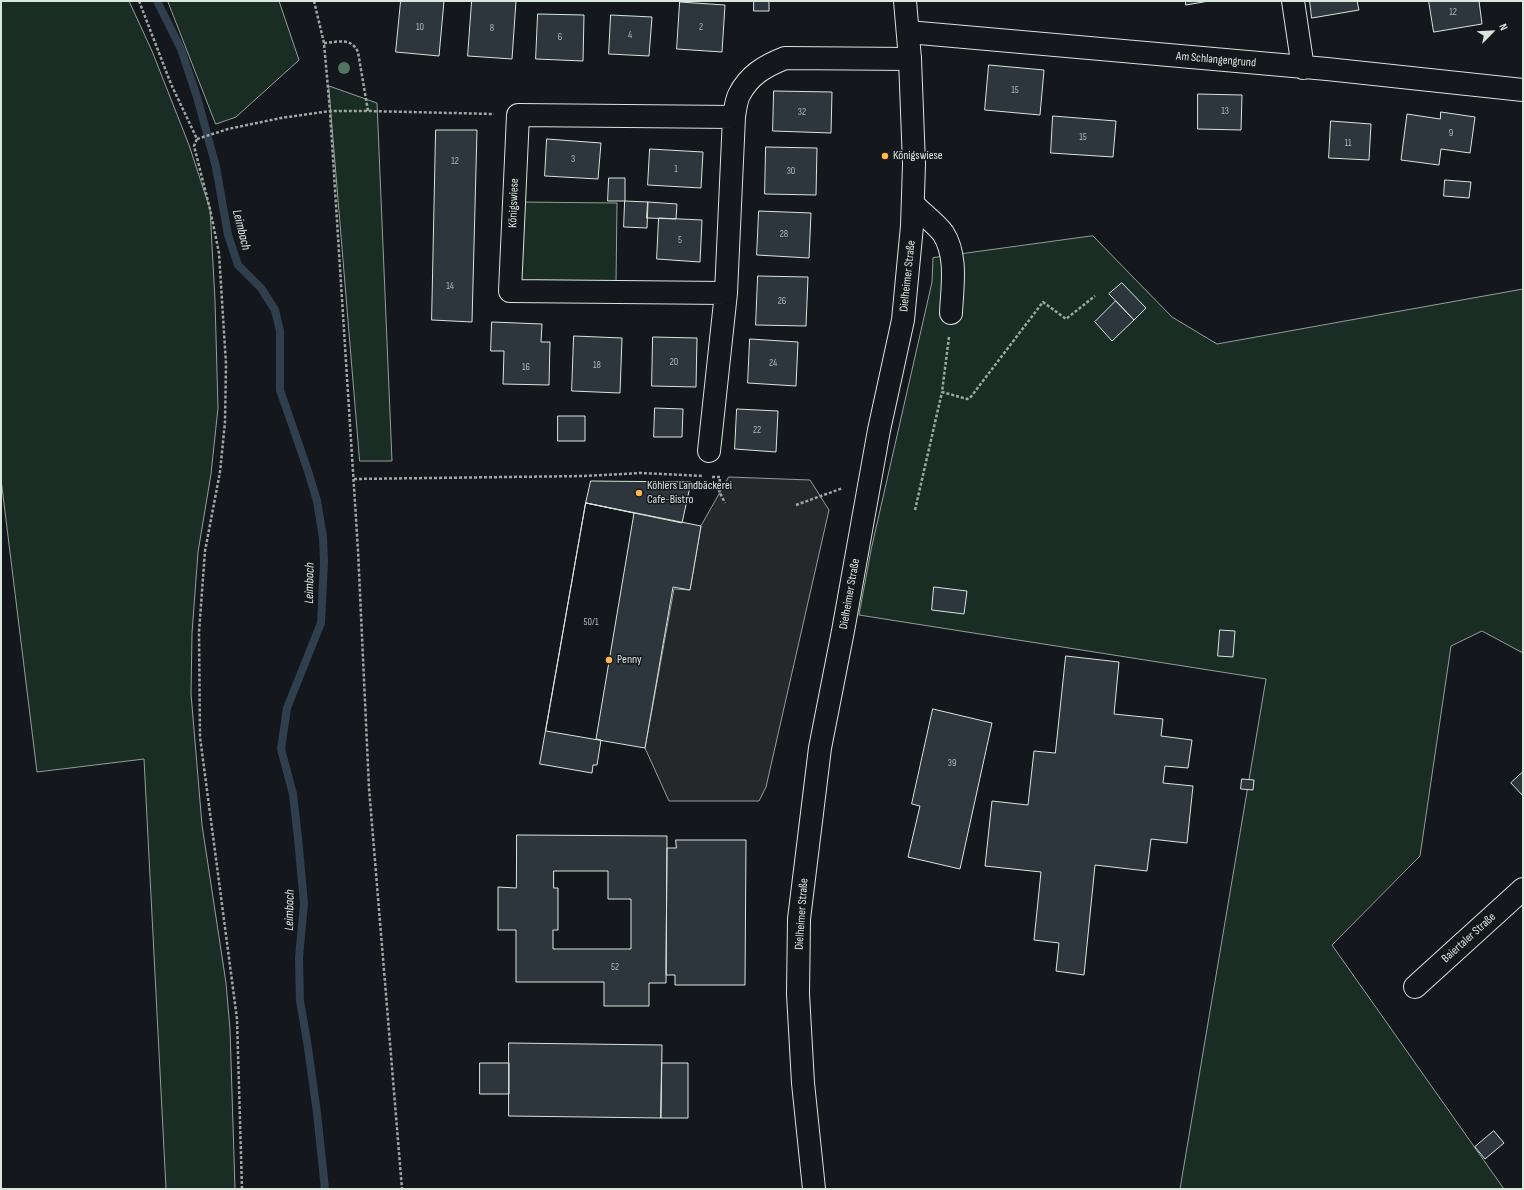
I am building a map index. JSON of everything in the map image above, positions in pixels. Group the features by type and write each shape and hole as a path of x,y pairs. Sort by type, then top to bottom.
{"street":[{"name":"Dielheimer Straße","path":"814,1189 803,1083 798,994 799,919 820,748 843,631 879,430 903,320 914,205 910,59 906,1"},
{"path":"1293,1 1304,68"},
{"name":"Am Schlangengrund","path":"908,32 1327,69 1523,90"},
{"path":"709,451 726,293 734,117 739,96 750,79 766,66 785,58 910,59"},
{"path":"518,115 734,117"},
{"name":"Königswiese","path":"518,115 510,291 726,293"},
{"path":"914,205 942,233 952,253 953,277 951,313"},
{"name":"Baiertaler Straße","path":"1415,987 1523,889"}],"path":[{"path":"139,1 172,84 197,139 194,146 210,208 219,253 226,364 225,422 221,465 205,551 199,625 200,737 237,1019 242,1189"},
{"path":"314,1 324,43 330,111 354,479 369,788 402,1189"},
{"path":"324,43 345,41 356,46 368,111"},
{"path":"197,139 228,129 281,118 330,111 518,115"},
{"path":"942,392 967,399 970,398 1043,302 1066,319 1095,296"},
{"path":"915,510 942,392 951,313"},
{"path":"354,479 584,476 641,473 704,476"},
{"path":"712,477 720,478 719,491 725,503"},
{"path":"796,505 871,477"}],"green space":[{"path":"1,1 129,1 152,51 189,145 210,209 215,300 218,408 211,474 198,552 192,633 191,694 202,825 226,983 230,1029 235,1189 166,1189 144,759 37,772 1,479"},
{"path":"168,1 279,1 299,60 236,117 216,124"},
{"path":"329,86 377,103 392,461 360,461"},
{"path":"518,202 617,203 616,284 518,283"},
{"path":"1093,236 1172,317 1217,344 1523,289 1523,653 1482,631 1451,646 1420,856 1332,945 1504,1189 1180,1189 1266,679 859,615 871,550 932,282 933,258"}],"shaded area":[{"path":"729,477 810,480 829,510 766,787 759,801 669,801 645,748 674,589 690,590 701,526"}],"building":[{"path":"401,1 444,1 439,56 396,52"},
{"path":"472,1 516,1 512,59 468,56"},
{"path":"754,1 769,1 769,11 754,11"},
{"path":"1186,1 1209,1 1186,5"},
{"path":"1310,1 1357,1 1359,10 1312,18"},
{"path":"1429,1 1479,1 1482,24 1434,32"},
{"path":"680,2 725,5 722,52 677,49"},
{"path":"538,14 584,15 583,61 536,59"},
{"path":"611,15 652,17 649,56 609,54"},
{"path":"989,65 1044,70 1040,115 985,110"},
{"path":"774,91 832,92 831,133 773,131"},
{"path":"1198,94 1242,95 1241,130 1198,129"},
{"path":"1441,112 1475,117 1470,153 1441,149 1439,165 1401,160 1407,114 1440,119"},
{"path":"1053,116 1116,121 1113,157 1051,153"},
{"path":"1331,121 1371,124 1369,160 1329,158"},
{"path":"436,130 477,130 472,322 432,320"},
{"path":"547,139 601,143 598,179 545,176"},
{"path":"766,147 817,148 816,195 765,194"},
{"path":"650,149 703,152 701,188 648,185"},
{"path":"609,178 625,178 625,201 608,201"},
{"path":"1445,180 1471,182 1469,198 1444,196"},
{"path":"625,201 648,202 647,228 624,227"},
{"path":"648,202 677,204 676,219 647,218"},
{"path":"759,211 811,213 809,258 757,255"},
{"path":"659,218 702,220 700,262 657,259"},
{"path":"758,276 808,277 806,326 756,325"},
{"path":"1122,283 1146,308 1134,320 1109,294"},
{"path":"1116,301 1134,320 1112,341 1095,322"},
{"path":"492,322 542,324 541,342 550,342 549,385 503,384 504,351 491,351"},
{"path":"574,336 622,338 620,393 572,391"},
{"path":"653,337 697,338 696,387 652,386"},
{"path":"750,339 798,342 796,386 748,383"},
{"path":"655,408 683,409 682,437 654,437"},
{"path":"737,409 778,411 776,452 735,449"},
{"path":"558,416 585,416 585,441 558,441"},
{"name":"Köhlers Landbäckerei Cafe-Bistro","path":"591,481 691,482 682,523 586,503"},
{"name":"Penny","path":"586,503 701,526 690,590 673,587 645,748 546,731"},
{"path":"586,503 634,513 596,739 601,740 597,765 593,765 592,773 540,764"},
{"path":"934,587 967,591 964,614 932,610"},
{"path":"1220,630 1235,631 1233,657 1218,656"},
{"path":"1066,656 1119,662 1114,714 1163,719 1161,736 1192,740 1188,768 1165,766 1163,783 1193,786 1187,843 1151,839 1147,871 1095,865 1084,975 1056,971 1059,943 1034,940 1041,872 985,866 992,801 1028,805 1034,751 1055,753"},
{"path":"933,709 992,723 960,869 908,857 920,806 912,804"},
{"path":"1523,772 1523,796 1511,783"},
{"path":"1242,779 1254,780 1253,790 1241,789"},
{"path":"517,835 667,836 666,983 649,983 649,1006 604,1006 604,982 516,982 516,930 498,930 498,887 516,888","holes":["554,871 608,871 608,899 631,899 631,949 553,949 553,930 558,930 558,888 554,888"]},
{"path":"676,840 746,840 745,985 675,985 675,975 666,975 667,848 676,848"},
{"path":"509,1043 662,1045 661,1118 509,1116"},
{"path":"480,1063 509,1063 509,1094 480,1094"},
{"path":"662,1063 688,1063 688,1118 661,1118"},
{"path":"1494,1131 1504,1143 1485,1159 1475,1147"}],"waterway":[{"name":"Leimbach","path":"157,1 181,49 197,97 216,167 228,235 238,265 261,288 275,310 280,331 280,390 317,501 323,537 324,562 321,623 287,708 281,749 293,794 298,838 304,903 299,958 300,1001 317,1113 325,1189"}],"place":[{"name":"Königswiese","path":"885,156"},
{"name":"Köhlers Landbäckerei Cafe-Bistro","path":"639,493"},
{"name":"Penny","path":"609,660"}]}
